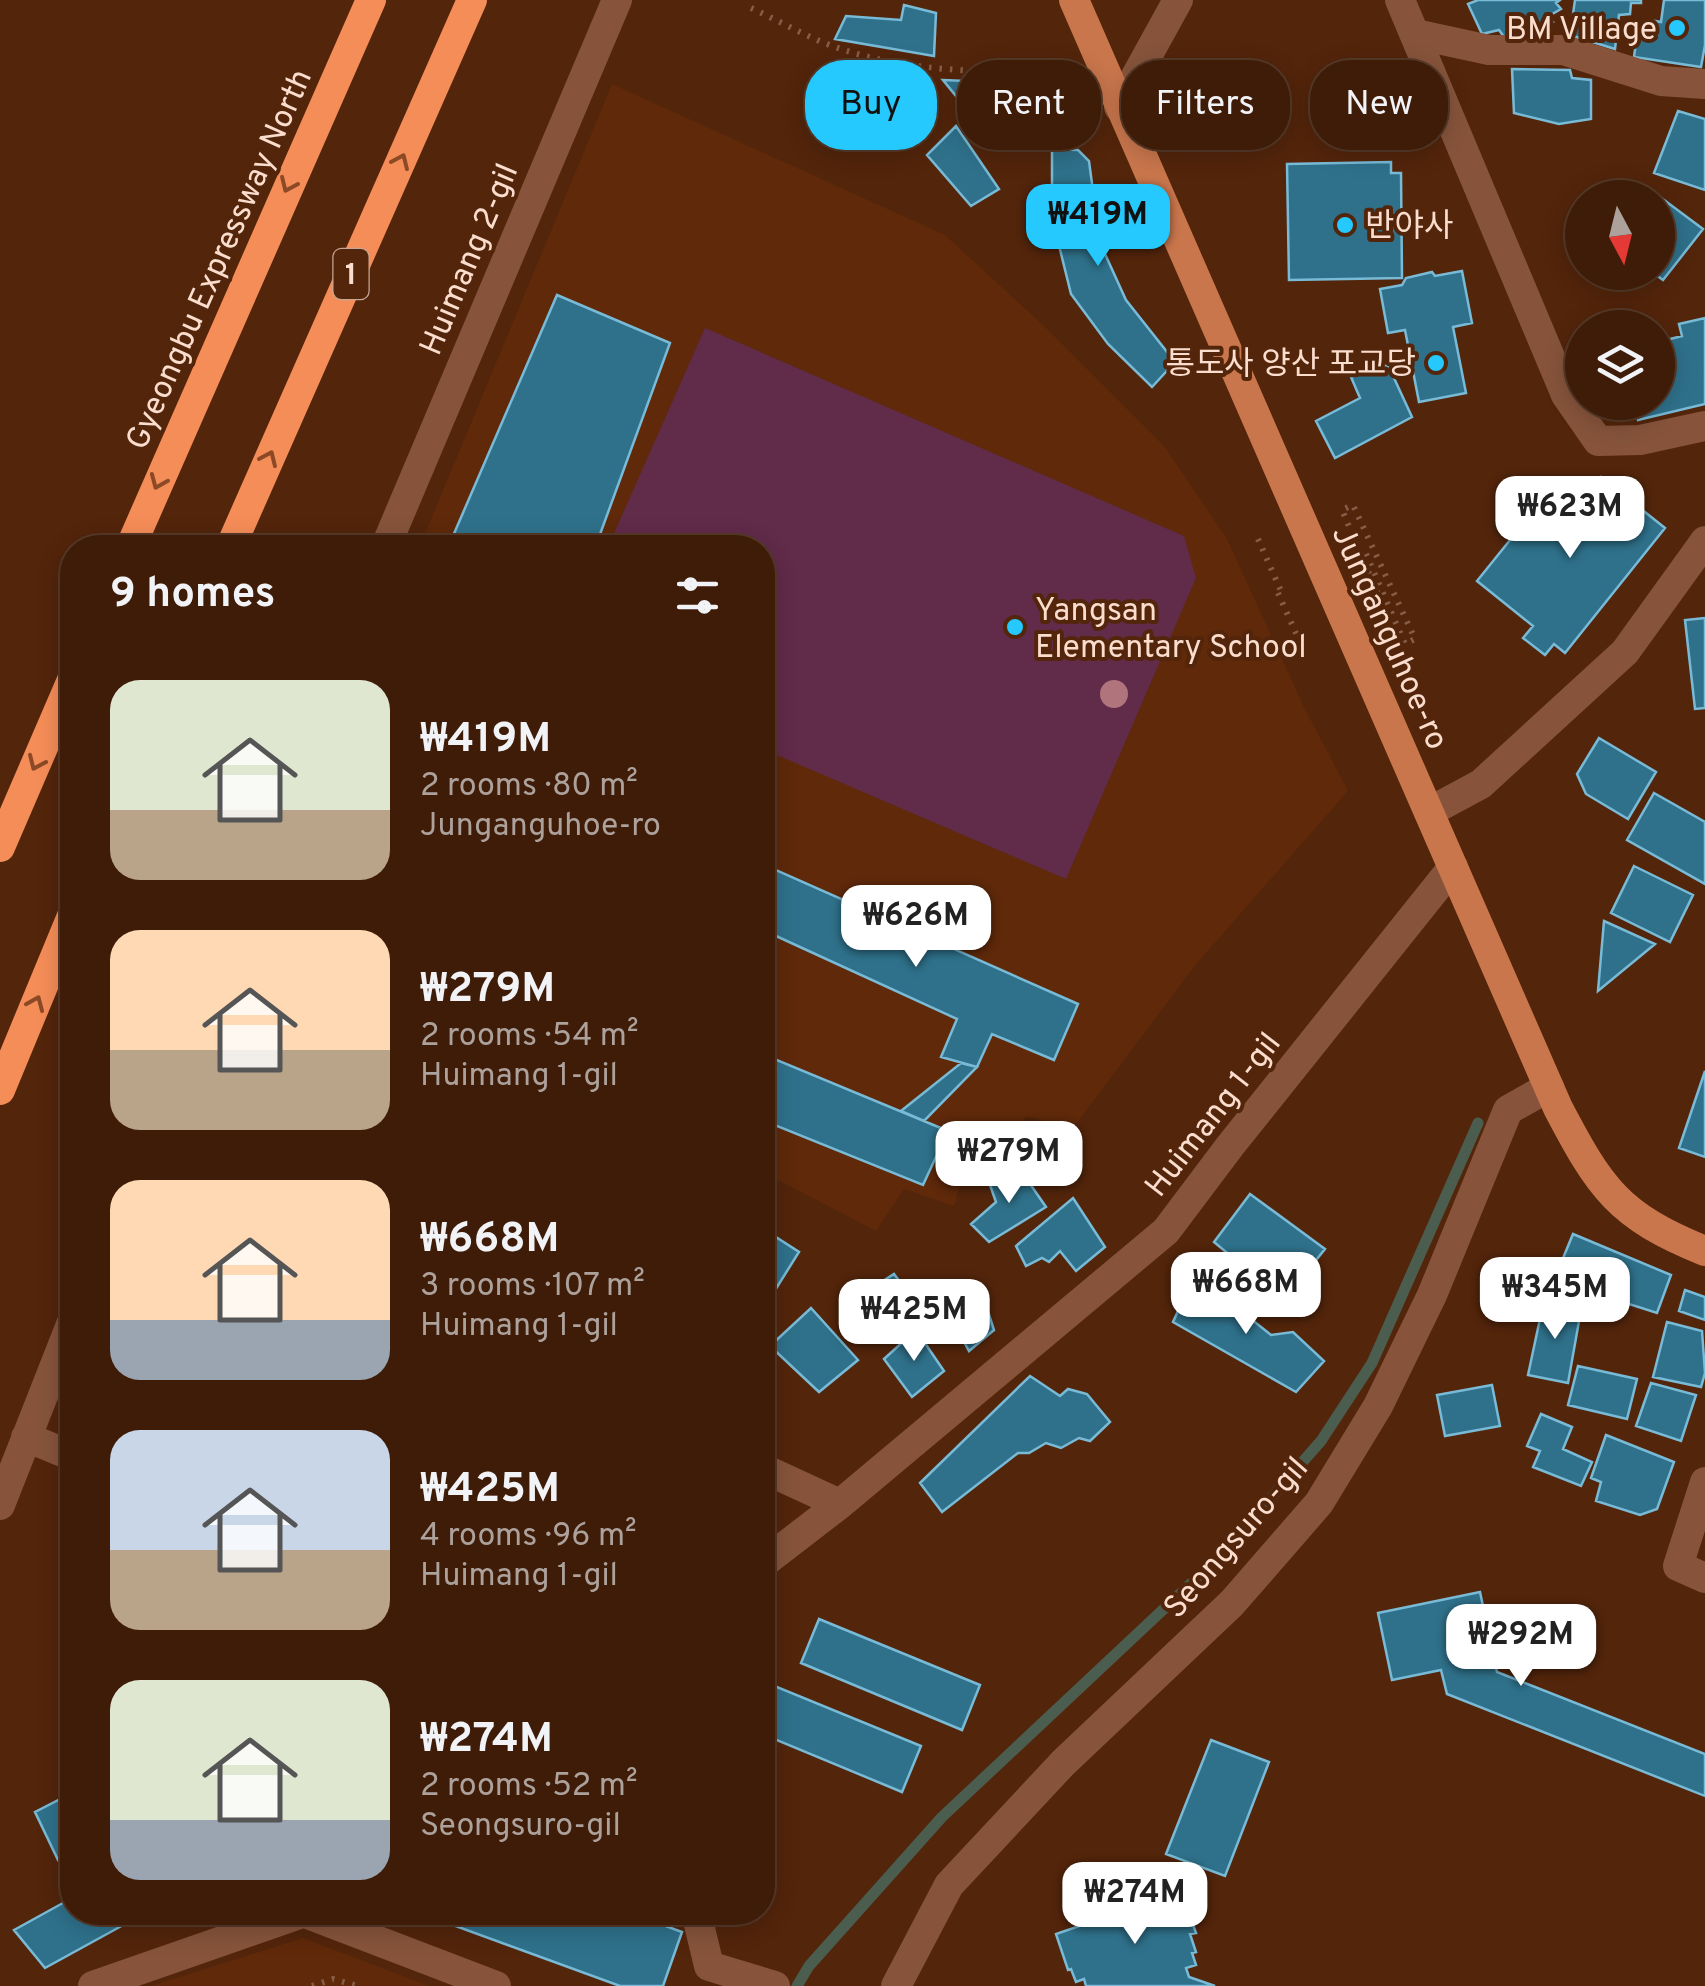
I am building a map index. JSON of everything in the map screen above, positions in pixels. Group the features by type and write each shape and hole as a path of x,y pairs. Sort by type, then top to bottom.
{"highway":[{"name":"Gyeongbu Expressway North","path":"136,535 371,0"},
{"name":"1","path":"236,535 472,0"},
{"path":"0,847 60,708"},
{"path":"0,1090 60,945"}],"main road":[{"name":"Junganguhoe-ro","path":"1074,0 1549,1087 1602,1186 1634,1215 1676,1240 1705,1251"}],"street":[{"name":"Huimang 2-gil","path":"391,535 617,0"},
{"path":"1119,107 1178,0"},
{"path":"1400,0 1566,395 1598,440 1640,440 1705,426"},
{"path":"1414,34 1490,50 1563,50 1661,81 1705,84"},
{"path":"1429,812 1481,784 1625,652 1705,541"},
{"name":"Huimang 1-gil","path":"775,1554 1166,1231 1453,867"},
{"name":"Seongsuro-gil","path":"896,1986 949,1884 1063,1762 1232,1602 1320,1503 1378,1406 1432,1295 1508,1110 1549,1087"},
{"path":"0,1504 60,1352"},
{"path":"26,1437 60,1451"},
{"path":"775,1474 840,1504"},
{"path":"1692,1572 1705,1482"},
{"path":"92,1986 270,1925"},
{"path":"336,1925 496,1986"},
{"path":"699,1925 709,1966 772,1985"}],"path":[{"path":"751,8 824,43 906,64 957,70"},
{"path":"1366,554 1405,644 1415,639 1352,505 1342,510 1404,653"},
{"path":"1258,539 1303,649"},
{"path":"312,1986 334,1979 358,1986"}],"shaded area":[{"name":"Yangsan Elementary School","path":"612,84 945,235 1044,326 1165,447 1227,539 1304,707 1348,791 1193,968 1073,1128 1026,1116 1010,1150 969,1155 954,1206 904,1189 876,1231 775,1178 775,535 424,535"},
{"path":"705,328 1184,536 1196,578 1066,879 775,754 775,535 613,535"},
{"path":"303,1938 429,1986 151,1986"}],"building":[{"path":"1478,0 1560,0 1556,3 1561,9 1549,16 1553,22 1547,25 1549,29 1507,41 1499,30 1482,34 1468,4"},
{"path":"1575,0 1641,3 1631,3 1630,14 1619,15 1615,49 1570,35"},
{"name":"BM Village","path":"1664,0 1705,0 1701,67 1634,57 1637,34 1648,36 1650,20 1661,22"},
{"path":"904,5 936,13 934,56 835,39 846,16 901,20"},
{"path":"1512,69 1570,70 1572,78 1591,80 1591,119 1559,124 1514,113"},
{"path":"943,80 957,81 957,97"},
{"path":"1678,111 1705,119 1705,190 1654,173"},
{"path":"956,126 957,150 972,150 999,189 971,206 927,155 937,150 937,145"},
{"path":"1052,150 1078,150 1089,161 1100,243 1126,300 1175,362 1152,387 1108,344 1071,294 1052,217"},
{"name":"반야사","path":"1391,162 1391,173 1401,173 1402,278 1289,280 1287,164"},
{"path":"1675,208 1703,229 1675,265"},
{"name":"통도사 양산 포교당","path":"1462,271 1472,323 1453,327 1466,393 1419,402 1405,330 1388,333 1380,289 1402,285 1406,278 1432,272 1435,276"},
{"path":"557,295 670,343 600,535 453,535"},
{"path":"1705,318 1705,404 1675,411 1675,338 1682,336 1679,324"},
{"path":"1388,365 1412,417 1335,458 1316,421 1360,398 1351,377"},
{"path":"1601,477 1665,528 1565,653 1554,644 1545,655 1523,638 1533,626 1477,581 1556,483 1580,502"},
{"path":"1705,618 1705,708 1695,709 1685,620"},
{"path":"1599,738 1656,772 1628,819 1586,794 1577,774"},
{"path":"1654,793 1705,822 1705,884 1627,840"},
{"path":"1634,866 1693,895 1670,942 1611,913"},
{"path":"775,870 1078,1004 1054,1060 992,1034 977,1067 941,1057 957,1019 776,936"},
{"path":"1604,921 1655,944 1598,991"},
{"path":"775,1059 948,1131 923,1185 775,1125"},
{"path":"961,1063 977,1067 924,1121 901,1111"},
{"path":"1705,1071 1705,1157 1679,1148"},
{"path":"1019,1168 1046,1207 989,1242 971,1224 996,1202 990,1185"},
{"path":"1250,1194 1325,1249 1284,1300 1214,1242"},
{"path":"1073,1198 1105,1247 1076,1271 1060,1251 1049,1262 1042,1258 1026,1266 1016,1246"},
{"path":"1573,1234 1671,1275 1657,1313 1554,1280"},
{"path":"775,1236 799,1252 775,1290"},
{"path":"894,1274 919,1307 905,1322 893,1317 861,1337 847,1304"},
{"path":"1195,1274 1271,1335 1293,1332 1324,1361 1296,1392 1173,1322"},
{"path":"981,1290 994,1330 969,1351 944,1305"},
{"path":"1685,1290 1705,1297 1705,1320 1679,1311"},
{"path":"1544,1300 1581,1310 1568,1383 1528,1375"},
{"path":"811,1308 858,1360 819,1392 775,1351 775,1341"},
{"path":"1667,1322 1702,1331 1705,1373 1701,1387 1653,1377"},
{"path":"916,1330 944,1371 912,1397 884,1359"},
{"path":"1578,1366 1637,1379 1627,1419 1568,1405"},
{"path":"1030,1376 1060,1396 1068,1389 1087,1394 1110,1422 1090,1441 1079,1438 1061,1448 1046,1443 1029,1453 1018,1453 942,1512 920,1483"},
{"path":"1651,1383 1696,1395 1681,1441 1636,1426"},
{"path":"1492,1385 1500,1426 1445,1436 1437,1395"},
{"path":"1541,1414 1572,1427 1563,1449 1592,1462 1581,1486 1533,1467 1540,1451 1527,1446"},
{"path":"1606,1435 1674,1462 1657,1509 1640,1515 1596,1501 1601,1482 1591,1478"},
{"path":"1480,1592 1497,1672 1705,1754 1705,1796 1447,1694 1441,1670 1392,1680 1378,1613"},
{"path":"819,1619 980,1685 962,1730 801,1663"},
{"path":"775,1686 921,1746 902,1792 775,1739"},
{"path":"1211,1740 1269,1762 1225,1876 1166,1854"},
{"path":"60,1799 58,1860 35,1812"},
{"path":"1181,1891 1196,1933 1190,1934 1196,1965 1186,1968 1189,1977 1215,1986 1086,1986 1084,1979 1076,1982 1056,1934"},
{"path":"60,1905 60,1925 123,1925 45,1968 14,1930"},
{"path":"453,1925 663,1925 682,1932 663,1986 620,1986"}],"waterway":[{"path":"797,1986 809,1966 942,1817 1216,1560 1321,1441 1372,1363 1478,1123"}],"place":[{"name":"BM Village","path":"1677,28"},
{"name":"반야사","path":"1345,225"},
{"name":"통도사 양산 포교당","path":"1436,363"},
{"name":"Yangsan Elementary School","path":"1015,627"}]}
